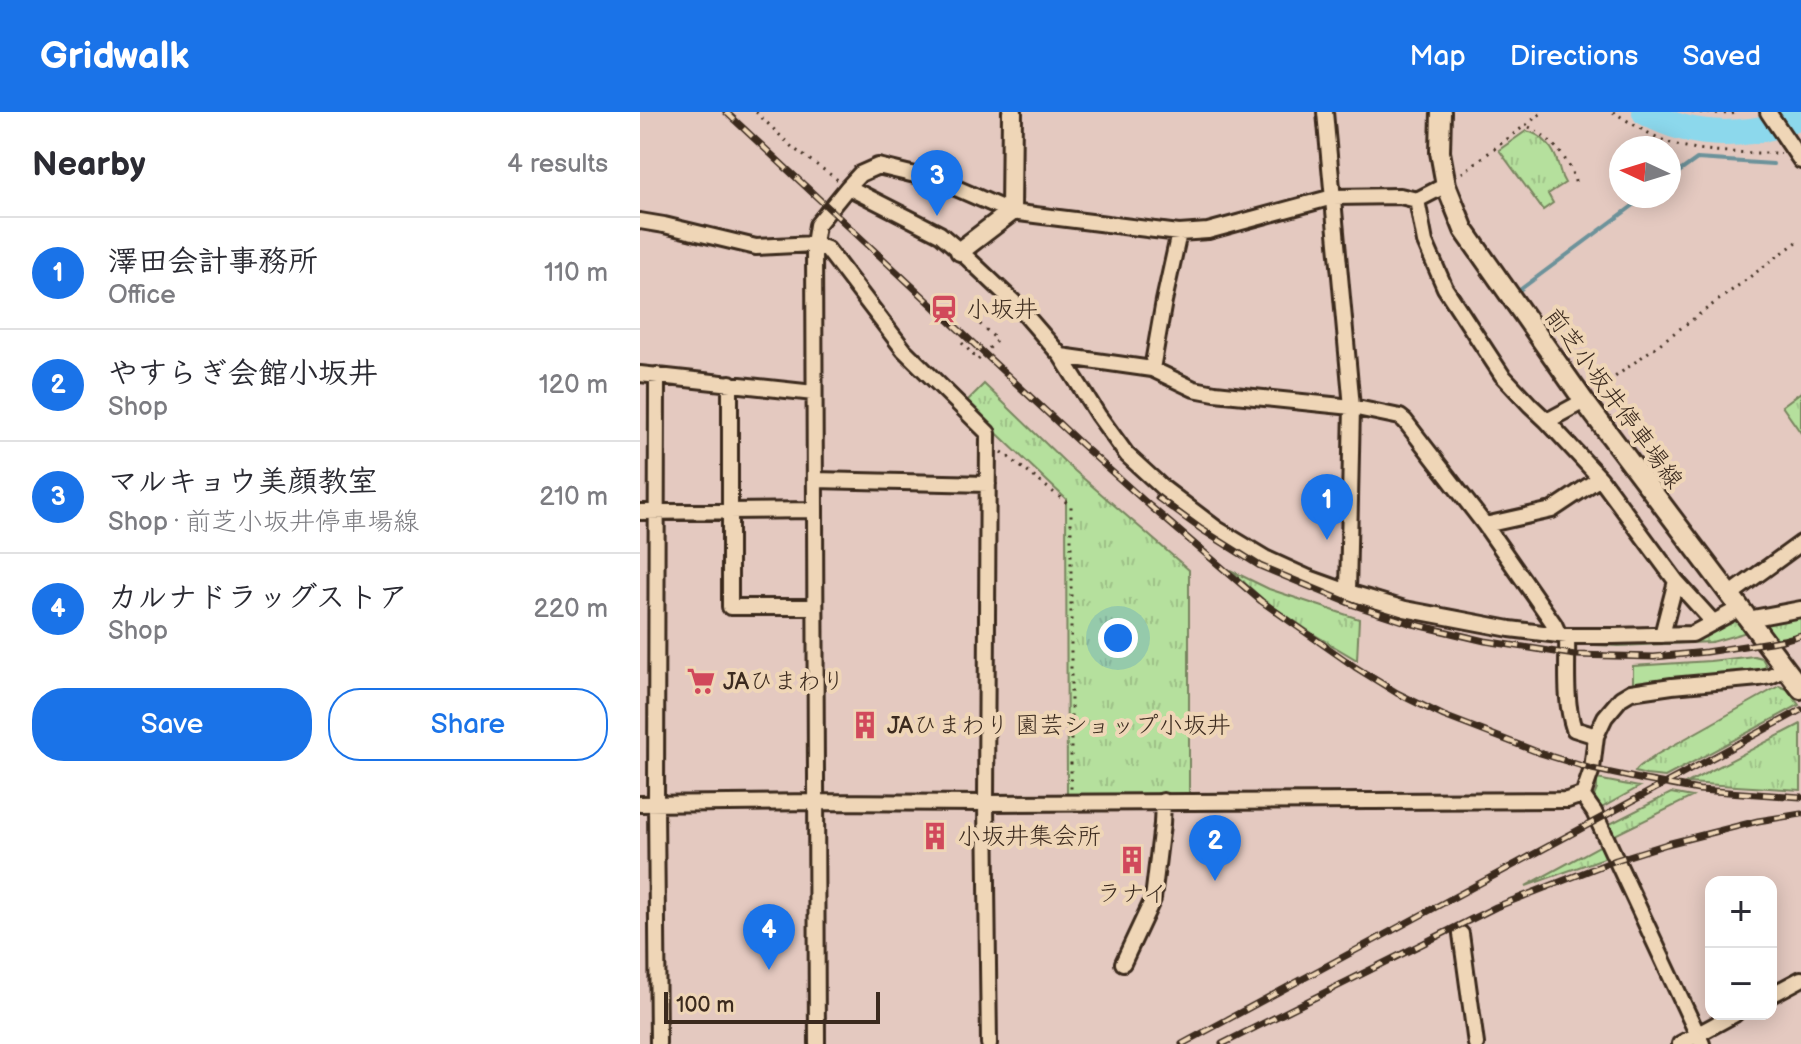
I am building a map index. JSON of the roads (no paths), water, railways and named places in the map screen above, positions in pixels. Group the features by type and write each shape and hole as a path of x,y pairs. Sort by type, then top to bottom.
{"main road":[{"path":"960,251 1011,212 1012,112"},
{"name":"前芝小坂井停車場線","path":"1441,112 1440,152 1446,185 1464,230 1584,401 1801,689"}],"street":[{"path":"1325,112 1352,407 1348,592"},
{"path":"1768,112 1798,157"},
{"path":"817,1044 814,244 817,225 860,174 878,166 940,181 1011,212 1179,233 1208,231 1333,197 1400,196 1417,200 1446,185"},
{"path":"848,187 940,234 1016,304 1061,356 1127,455 1163,488 1217,529 1265,558 1309,578 1405,609 1466,622 1563,635 1692,634 1740,607 1801,543"},
{"path":"1417,200 1425,242 1445,288 1502,375 1600,478 1676,581 1713,622"},
{"path":"640,221 756,247 814,244 827,249 904,350 988,433 986,803 989,1044"},
{"path":"1152,369 1179,233"},
{"path":"1061,356 1152,369 1194,389 1215,393 1352,407 1400,417 1485,525 1563,635 1571,720 1574,729 1596,736"},
{"path":"640,374 814,393"},
{"path":"657,375 658,1044"},
{"path":"730,383 730,607 815,607"},
{"path":"1547,421 1584,401"},
{"path":"1485,525 1552,510 1600,478"},
{"path":"815,480 988,484"},
{"path":"640,512 815,510"},
{"path":"1662,635 1676,581"},
{"path":"1740,607 1801,609"},
{"path":"640,804 1567,800 1582,795 1592,769 1596,736 1605,717 1621,698 1631,692 1759,678 1786,669"},
{"path":"1582,795 1594,812 1700,1039"},
{"path":"1123,963 1153,899 1163,801"},
{"path":"1461,934 1476,1044"},
{"path":"1777,992 1801,979"},
{"path":"1680,1044 1700,1039 1727,1020"}],"waterway":[{"path":"1645,112 1684,128 1724,133 1757,130 1801,117"},
{"path":"1681,170 1697,159 1773,164"},
{"path":"1521,289 1630,208"}],"railway":[{"path":"726,112 1150,506 1261,601 1355,667 1397,693 1444,716 1540,753 1592,769 1699,790 1801,797"},
{"path":"1158,498 1260,566 1354,605 1409,623 1485,641 1575,655 1654,657 1706,652 1801,635"},
{"path":"1182,1044 1801,710"},
{"path":"1222,1044 1496,907 1616,860 1667,844 1758,821 1801,814"}],"place":[{"name":"マルキョウ美顔教室","path":"937,216"},
{"name":"小坂井","path":"944,309"},
{"name":"澤田会計事務所","path":"1327,540"},
{"name":"JAひまわり","path":"701,681"},
{"name":"JAひまわり 園芸ショップ小坂井","path":"865,725"},
{"name":"小坂井集会所","path":"935,836"},
{"name":"ラナイ","path":"1132,860"},
{"name":"やすらぎ会館小坂井","path":"1215,881"},
{"name":"カルナドラッグストア","path":"769,970"}]}
